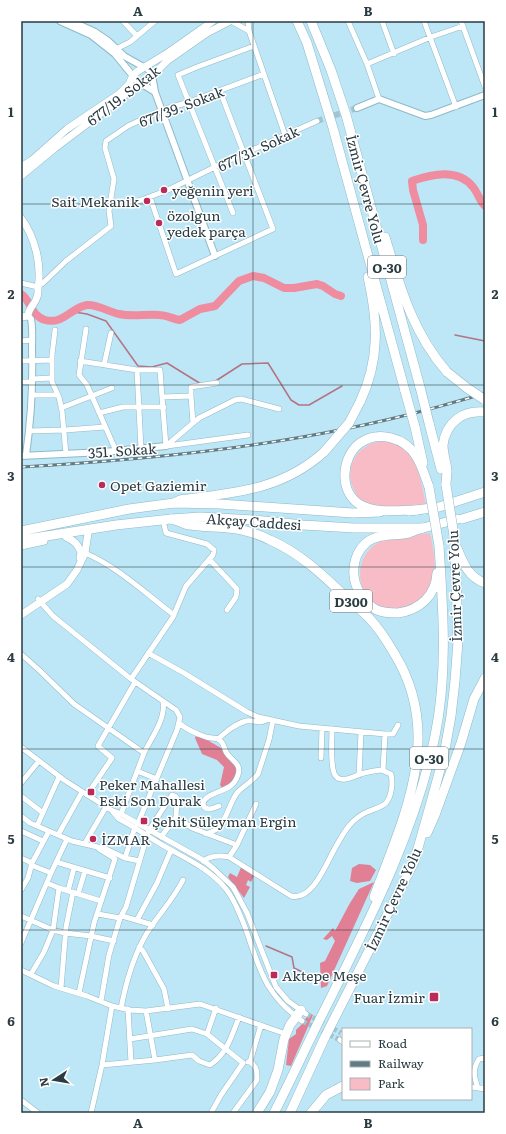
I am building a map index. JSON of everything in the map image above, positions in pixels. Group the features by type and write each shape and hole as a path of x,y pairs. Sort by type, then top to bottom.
{"highway":[{"name":"İzmir Çevre Yolu","path":"274,1113 378,901 413,817 435,735 440,698 444,614 439,546 429,488 415,427 334,128 307,43 297,21"},
{"name":"İzmir Çevre Yolu","path":"290,1113 325,1037 414,862 444,755 451,716 458,641 455,542 446,485 346,115 331,70 311,21"},
{"path":"354,146 366,176 408,309 421,337 447,372 485,400"},
{"path":"174,503 180,500 226,494 262,487 297,472 324,452 349,423 360,402 372,370 376,329 361,229"},
{"path":"446,485 447,471 443,445 448,428 461,416 485,412"},
{"path":"417,510 376,510 366,508 354,500 349,494 344,478 345,469 351,455 360,443 366,440 380,437 396,439 403,442 417,457 429,488"},
{"name":"Akçay Caddesi","path":"21,531 130,509 174,503 220,504 353,513 417,510 439,507 485,492"},
{"name":"Akçay Caddesi","path":"21,540 116,525 200,517 354,528 423,528 462,519 485,507"},
{"path":"462,519 485,512"},
{"name":"D300","path":"167,519 186,524 242,530 271,540 301,557 370,619 400,662 409,681 416,704 419,729 418,755 413,784 390,854 351,956"},
{"path":"423,528 408,533 374,538 367,542 356,560 353,574 357,590 362,596 377,610 385,612 404,612 416,608 431,594 437,581 439,546"},
{"path":"455,542 463,562 470,574 485,584"},
{"path":"414,862 435,815 474,699 485,678"},
{"path":"257,1113 270,1092 278,1070 286,1034 301,1015"},
{"path":"270,1113 293,1075"},
{"path":"311,1113 326,1095 342,1087"}],"main road":[{"name":"677/19. Sokak","path":"21,167 32,160 67,129 119,94 129,84 133,75 213,21"},
{"name":"677/19. Sokak","path":"21,176 130,91 147,81 167,61 208,33 230,21"},
{"path":"21,218 24,228 32,237 36,254 38,286 37,298 26,315"},
{"path":"21,546 88,533 116,525"},
{"path":"21,611 67,584 77,570 84,553 88,533"},
{"path":"21,615 63,581 72,572 78,562 81,552 73,540 66,537"}],"street":[{"path":"60,21 91,35 115,54 141,85 155,92"},
{"path":"71,21 95,32 107,40 124,56 149,70 152,75 155,92 215,256"},
{"path":"123,21 137,36"},
{"path":"116,49 130,42 154,21"},
{"path":"230,21 249,31"},
{"path":"248,21 249,31 285,135"},
{"path":"348,21 367,64 379,99"},
{"path":"382,21 394,54"},
{"path":"424,21 456,107"},
{"path":"367,64 394,54 462,23 485,87"},
{"path":"233,213 178,76 197,67 254,46"},
{"name":"677/39. Sokak","path":"110,202 114,179 105,148 106,141 128,126 162,110 189,102 264,74"},
{"path":"150,197 176,274 273,229 220,91"},
{"path":"357,108 379,99 425,116 431,116 485,95"},
{"name":"677/31. Sokak","path":"110,202 125,206 150,197 317,121"},
{"path":"21,283 38,286 42,284 66,261 111,226 109,211 110,202"},
{"path":"23,455 29,431 32,395 33,327 31,319 26,315"},
{"path":"86,329 79,375 87,385 116,451"},
{"path":"55,330 52,378 61,408 65,430 66,454"},
{"path":"104,365 111,333"},
{"path":"21,341 32,340"},
{"path":"21,361 52,360"},
{"path":"80,361 137,370 160,370 166,446 248,435"},
{"path":"137,370 141,449"},
{"path":"21,382 52,378"},
{"path":"193,423 191,387 217,383"},
{"path":"61,408 112,388"},
{"path":"32,395 58,395"},
{"path":"162,397 191,396"},
{"name":"351. Sokak","path":"23,455 116,451 166,446 199,418 223,405 241,399 279,409"},
{"path":"99,413 123,406 164,407"},
{"path":"29,431 105,427"},
{"path":"130,679 174,615 186,586 213,555 214,550 207,544 166,533 167,519"},
{"path":"84,553 117,570 174,615"},
{"path":"209,559 237,588 236,597 227,610"},
{"path":"40,600 53,616 130,679 176,710 180,717 125,858"},
{"path":"148,653 184,673 247,712 271,720 322,729 385,734 393,734 398,725"},
{"path":"21,654 74,704 144,753"},
{"path":"58,835 84,793 112,758 98,746 110,729 135,682"},
{"path":"122,814 144,753 161,718 164,708 163,702"},
{"path":"218,739 229,730 246,721 259,723 271,720"},
{"path":"206,834 217,828 225,817 238,792 258,774 269,740 271,720"},
{"path":"178,723 185,728 205,737 218,739 224,745 226,752 237,764 239,772 236,782 204,800 204,807 206,809 219,806"},
{"path":"321,758 322,729"},
{"path":"204,861 213,856 230,857 291,896 296,897 309,892 315,885 338,843 354,820 385,804 390,796 392,781 390,774 383,770 359,774 349,779 337,777 334,773 332,729"},
{"path":"359,774 362,732"},
{"path":"383,770 385,734"},
{"path":"21,748 59,777 108,808 122,814 137,825 147,836 194,863 218,881 226,890 242,921 262,975 268,986 288,1010 301,1015"},
{"path":"21,783 39,761"},
{"path":"137,771 156,779"},
{"path":"37,826 59,777"},
{"path":"101,1001 109,955 149,830 172,795 177,798 176,817 161,837"},
{"path":"21,796 43,813"},
{"path":"230,857 256,804"},
{"path":"108,808 119,818 149,830 204,861 214,868 233,887 247,913 276,987 301,1015"},
{"path":"85,843 108,808"},
{"path":"21,816 30,823 67,839 85,843 115,859 91,936 79,993"},
{"path":"176,817 192,828 237,845"},
{"path":"21,831 43,841"},
{"path":"21,890 28,878 31,864 49,831"},
{"path":"21,943 67,839"},
{"path":"98,849 106,849 125,858 140,861"},
{"path":"137,920 157,883 171,850"},
{"path":"21,858 51,873"},
{"path":"56,862 110,878"},
{"path":"61,988 65,933 73,892 74,868"},
{"path":"73,892 85,871"},
{"path":"21,875 28,878"},
{"path":"121,1008 125,984 139,947 176,894 183,880"},
{"path":"47,883 101,901"},
{"path":"31,974 44,952 53,930 59,888"},
{"path":"98,914 137,920 153,925"},
{"path":"21,916 53,930 114,941"},
{"path":"139,947 143,951 164,989 168,1009"},
{"path":"21,970 54,986 79,993 112,1006 146,1011 200,1004 239,1016 286,1034"},
{"path":"91,1113 102,1065 112,1006"},
{"path":"207,1034 216,1008"},
{"path":"128,1009 131,1062"},
{"path":"146,1011 155,1060"},
{"path":"102,1065 192,1055 199,1061 210,1065 222,1056 239,1016"},
{"path":"250,1062 261,1025"},
{"path":"130,1039 192,1029 207,1034 243,1063 250,1062 255,1065 257,1070 257,1080 233,1113"},
{"path":"472,1060 485,1058"},
{"path":"478,1088 474,1078 474,1073 479,1059"},
{"path":"211,1113 221,1095 243,1063"},
{"path":"472,1087 485,1089"},
{"path":"21,1100 38,1113"}],"green space":[{"path":"384,441 395,443 404,448 410,455 419,474 426,504 404,508 382,508 365,503 357,496 352,486 350,474 355,457 366,446"},
{"path":"430,533 434,554 435,571 431,584 424,597 413,606 394,610 382,608 375,604 365,592 360,578 362,562 367,552 379,542 387,539"}],"shaded area":[{"path":"197,734 221,748 238,768 235,781 223,789 220,785 224,767 217,760 202,754 195,738"},
{"path":"359,864 370,865 376,870 370,881 357,883 350,881 352,868"},
{"path":"242,865 255,874 251,882 248,880 246,885 250,887 244,898 228,877 230,873 237,877"},
{"path":"374,882 327,986 321,988 320,963 325,961 335,941 332,936 327,940 323,939 333,928 335,931 359,889"},
{"path":"309,1013 313,1015 291,1066 286,1065 289,1039 296,1034 296,1030 303,1023"}],"waterway":[{"path":"423,240 423,225 413,190 412,181 428,176 444,174 460,177 473,187 485,206"},
{"path":"21,294 40,318 51,321 62,318 82,306 87,305 124,315 162,315 180,320 200,309 215,306 239,281 253,276 264,278 284,288 294,288 317,284 341,296"},
{"path":"74,312 87,314 106,321 138,366 152,367 167,363 201,384"},
{"path":"455,335 485,341"},
{"path":"214,382 242,364 268,363 291,400 299,405 309,405 342,386"},
{"path":"266,946 292,957 294,968 311,976"}],"tunnel":[{"path":"317,121 357,108"},
{"path":"306,1014 342,1033"},
{"path":"302,1021 340,1040"}],"railway":[{"path":"21,467 176,455 278,441 380,422 485,393"}],"place":[{"name":"yeğenin yeri","path":"164,190"},
{"name":"Sait Mekanik","path":"147,201"},
{"name":"özolgun yedek parça","path":"159,223"},
{"name":"Opet Gaziemir","path":"102,485"},
{"name":"Peker Mahallesi Eski Son Durak","path":"91,792"},
{"name":"Şehit Süleyman Ergin","path":"144,821"},
{"name":"İZMAR","path":"93,839"},
{"name":"Aktepe Meşe","path":"274,975"},
{"name":"Fuar İzmir","path":"434,997"}]}
